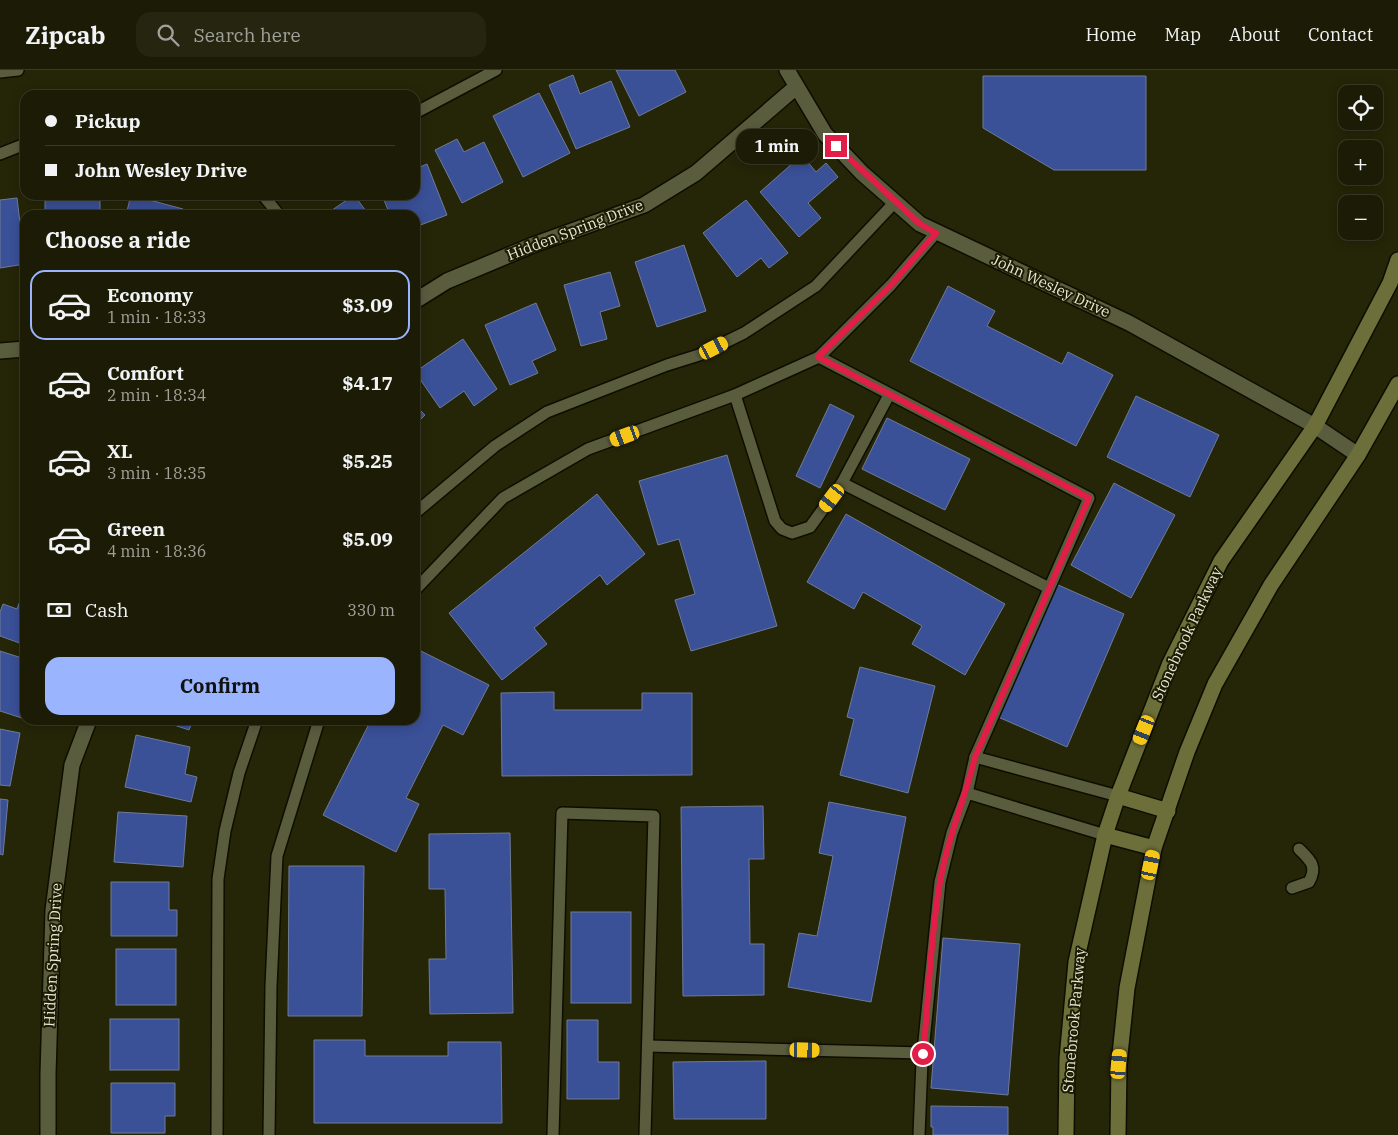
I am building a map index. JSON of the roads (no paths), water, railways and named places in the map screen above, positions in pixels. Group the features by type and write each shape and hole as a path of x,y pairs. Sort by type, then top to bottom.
{"main road":[{"name":"Stonebrook Parkway","path":"1066,1135 1067,1058 1076,962 1105,835 1118,796 1170,663 1221,561 1314,426 1394,285 1398,260"},
{"path":"1118,1135 1119,1064 1127,988 1154,848 1187,752 1214,684 1271,585 1358,455 1398,384"},
{"path":"1118,796 1168,811"},
{"path":"1105,835 1154,848"}],"street":[{"name":"John Wesley Drive","path":"787,70 825,134 920,224 1129,323 1314,426 1358,455"},
{"name":"Hidden Spring Drive","path":"420,298 447,281 533,245 644,205 696,173 796,87"},
{"path":"0,351 20,349"},
{"name":"Hidden Spring Drive","path":"48,1135 53,910 72,766 87,725"}],"lane":[{"path":"0,72 18,70"},
{"path":"420,110 496,70"},
{"path":"0,154 20,146"},
{"path":"267,200 275,210"},
{"path":"420,509 495,446 547,412 666,365 699,355 744,333 816,286 895,202"},
{"path":"420,585 503,498 588,449 735,395 818,357 891,285 936,233"},
{"path":"818,357 1089,498 975,757 966,793 952,833 940,882 923,1054 919,1135"},
{"path":"735,395 775,521 782,529 792,533 810,527 842,483 889,395"},
{"path":"842,483 1049,588"},
{"path":"217,1135 218,879 224,831 255,725"},
{"path":"269,1135 270,986 277,856 317,725"},
{"path":"975,757 1118,796"},
{"path":"966,793 1105,835"},
{"path":"553,1135 562,813 654,816 645,1135"},
{"path":"1292,888 1309,882 1314,873 1313,864 1299,848"},
{"path":"648,1046 923,1054"}]}
